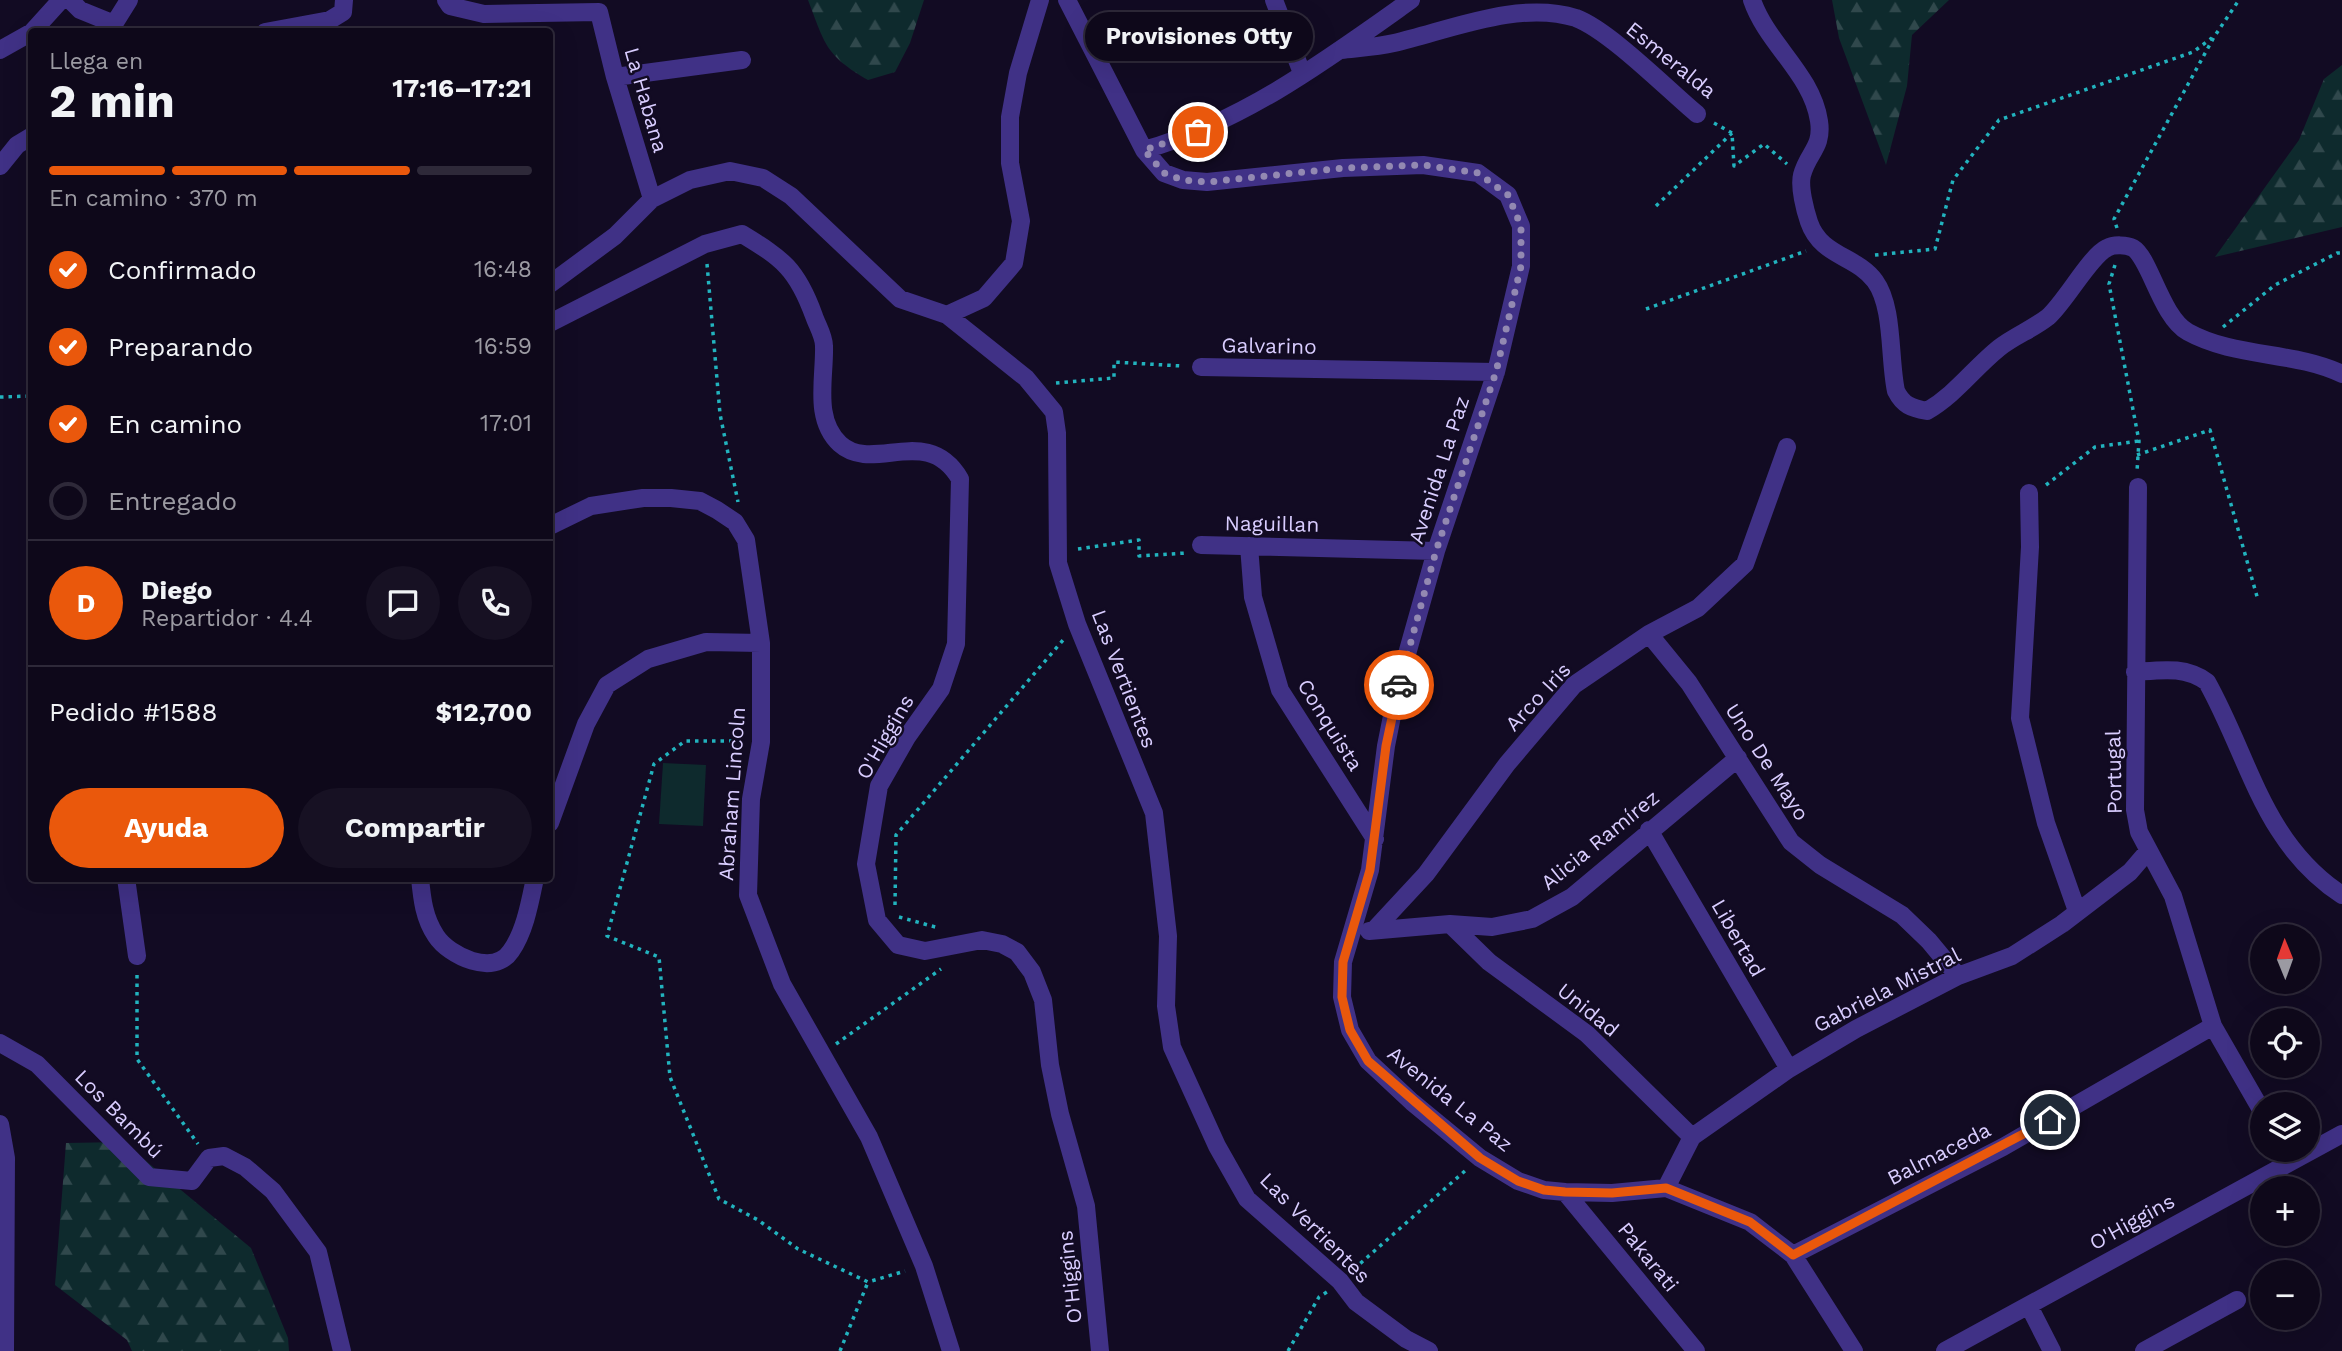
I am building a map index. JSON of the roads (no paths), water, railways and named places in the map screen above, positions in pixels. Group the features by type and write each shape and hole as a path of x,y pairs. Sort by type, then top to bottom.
{"street":[{"path":"36,28 61,0"},
{"path":"70,0 80,10 111,27 129,0"},
{"path":"287,28 330,20 343,12 344,0"},
{"name":"La Habana","path":"446,0 450,6 484,14 599,12 615,77 652,199"},
{"path":"947,315 984,298 1014,263 1021,221 1010,163 1010,117 1018,73 1040,0"},
{"name":"Avenida La Paz","path":"1067,0 1144,150 1164,173 1183,180 1208,182 1343,168 1423,165 1478,173 1508,195 1521,226 1521,266 1496,372 1436,551 1393,710 1375,839 1343,962 1342,997 1356,1040 1368,1061 1480,1158 1518,1181 1544,1190 1565,1192 1612,1193 1666,1188"},
{"path":"1274,0 1302,73"},
{"path":"1144,150 1182,140 1264,99 1341,50 1411,0"},
{"path":"1752,0 1766,30 1814,101 1819,121 1819,144 1801,177 1810,224 1822,245 1842,259 1862,267 1876,282 1889,332 1896,390 1902,402 1912,408 1927,411 1945,400 2003,344 2048,317 2106,248 2122,245 2135,249 2145,263 2155,290 2185,331 2207,340 2318,364 2342,374"},
{"name":"Esmeralda","path":"1341,50 1391,43 1517,12 1554,11 1578,19 1601,32 1697,114"},
{"path":"0,50 28,34"},
{"path":"615,77 742,60"},
{"path":"0,166 17,145 28,138"},
{"name":"Las Vertientes","path":"553,282 615,236 652,199 690,180 730,171 763,178 791,196 900,299 947,315 1026,378 1054,412 1058,563 1077,624 1154,813 1168,936 1166,1006 1172,1047 1217,1146 1247,1199 1340,1281 1356,1302 1406,1339 1429,1351"},
{"name":"O'Higgins","path":"553,321 705,244 742,234 774,254 797,275 824,344 823,405 828,427 841,445 867,454 932,452 951,463 960,479 956,644 941,689 907,737 879,786 866,864 877,920 898,945 925,951 982,940 1002,944 1017,952 1032,972 1043,1000 1050,1065 1060,1114 1086,1206 1100,1351"},
{"name":"Galvarino","path":"1201,367 1496,372"},
{"name":"Arco Iris","path":"1374,930 1426,874 1507,764 1574,685 1649,634 1699,608 1745,564 1787,447"},
{"name":"Portugal","path":"2138,487 2135,810 2139,832 2173,896 2213,1026 2251,1092"},
{"path":"2029,493 2030,547 2020,718 2046,823 2077,911"},
{"name":"Abraham Lincoln","path":"553,525 591,506 643,498 671,499 700,502 717,510 735,522 746,540 761,643 761,742 751,799 748,895 782,984 869,1137 924,1266 951,1351"},
{"name":"Naguillan","path":"1201,545 1436,551"},
{"name":"Conquista","path":"1249,546 1253,597 1280,690 1375,839"},
{"name":"Uno De Mayo","path":"1649,634 1689,683 1791,842 1820,865 1902,915 1929,941 1958,976"},
{"path":"553,815 586,724 607,685 648,659 706,642 761,643"},
{"path":"2135,672 2177,669 2195,673 2207,682 2265,811 2288,844 2325,884 2342,895"},
{"name":"Alicia Ramírez","path":"1352,933 1450,924 1492,927 1532,919 1572,897 1648,830 1738,758"},
{"name":"Libertad","path":"1648,830 1789,1069"},
{"name":"Gabriela Mistral","path":"1666,1188 1692,1137 1789,1069 1856,1029 1958,976 2012,956 2062,924 2130,872 2148,851"},
{"path":"127,882 137,956"},
{"path":"420,882 424,911 437,939 465,959 491,964 510,954 528,911 535,882"},
{"name":"Unidad","path":"1450,924 1489,962 1587,1034 1692,1137"},
{"name":"Balmaceda","path":"1793,1255 2003,1147 2213,1026"},
{"name":"Los Bambú","path":"0,1043 37,1064 149,1177 192,1181 209,1158 223,1156 245,1167 273,1191 318,1252 342,1351"},
{"path":"0,1124 6,1158 5,1351"},
{"name":"O'Higgins","path":"2320,1142 2342,1134"},
{"name":"O'Higgins","path":"1945,1351 2029,1306 2275,1162"},
{"path":"1666,1188 1750,1222 1793,1255 1853,1351"},
{"name":"Pakarati","path":"1565,1192 1696,1351"},
{"path":"2144,1351 2237,1300"},
{"path":"2029,1306 2052,1351"}],"place":[{"name":"Provisiones Otty","path":"1198,132"}]}
